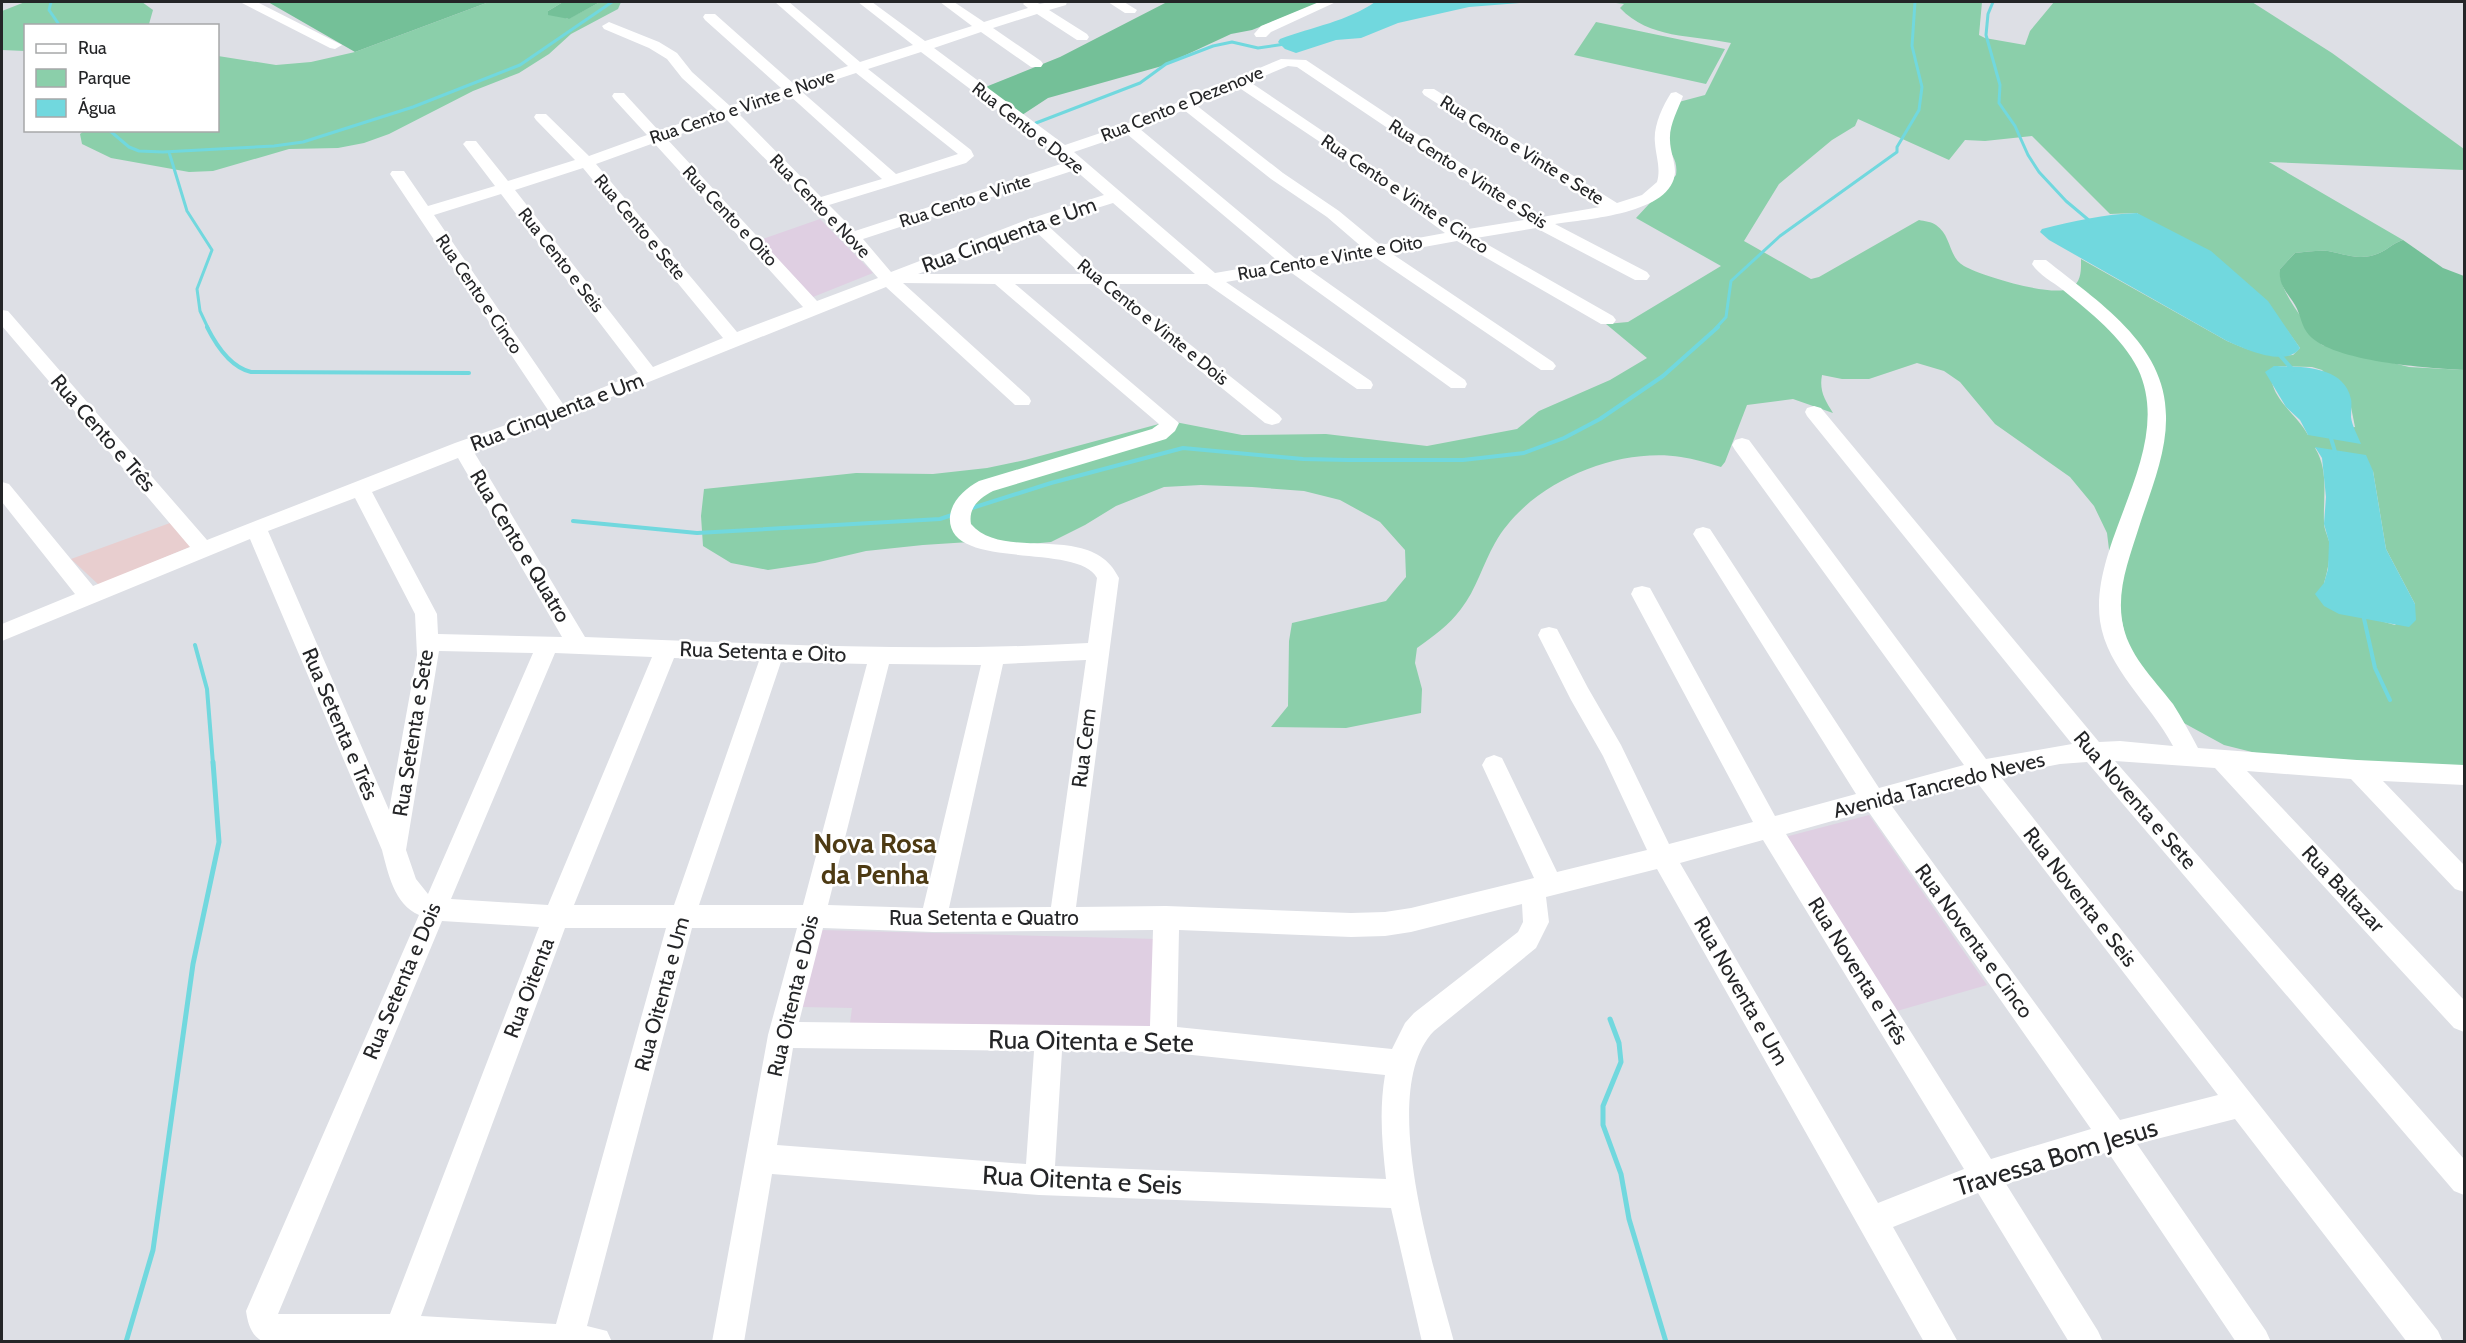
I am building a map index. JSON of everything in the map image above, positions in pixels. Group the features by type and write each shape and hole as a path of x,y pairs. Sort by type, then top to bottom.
{"street":[{"path":"247,2 335,45"},
{"path":"781,2 857,67 965,151 966,156 960,160 818,203"},
{"name":"Rua Cento e Doze","path":"864,2 1063,151 1114,197 1177,247 1211,279 1364,386"},
{"path":"946,2 1036,64"},
{"name":"Rua Cento e Vinte e Nove","path":"424,213 586,162 857,67 982,28 1032,5 1061,2"},
{"path":"1115,2 1130,10"},
{"path":"1261,34 1266,29 1328,2"},
{"path":"1032,5 1082,37"},
{"path":"710,17 892,179"},
{"name":"Rua Cento e Nove","path":"609,26 654,45 672,56 687,75 728,112 892,279 1022,401"},
{"name":"Rua Cento e Dezenove","path":"1063,151 1129,128 1286,62 1301,63"},
{"name":"Rua Cento e Vinte e Seis","path":"1301,63 1540,223 1641,276"},
{"name":"Rua Cento e Vinte e Cinco","path":"1238,81 1325,139 1458,235 1607,320"},
{"name":"Rua Cento e Vinte e Sete","path":"1429,92 1615,209"},
{"name":"Rua Cento e Oito","path":"619,96 816,310"},
{"name":"Rua Cento e Vinte e Oito","path":"892,279 1211,279 1615,209 1646,199 1661,188 1665,182 1667,174 1662,134 1676,96"},
{"path":"1186,104 1277,176 1333,214 1376,250 1547,366"},
{"name":"Rua Cento e Sete","path":"541,117 586,162 734,340"},
{"path":"1129,128 1264,239 1292,265 1458,384"},
{"name":"Rua Cento e Seis","path":"471,144 650,375"},
{"name":"Rua Cento e Vinte","path":"852,237 1077,164"},
{"name":"Rua Cento e Cinco","path":"398,174 559,413"},
{"name":"Rua Cinquenta e Um","path":"2,633 256,528 559,413 734,340 816,310 1035,222 1114,197"},
{"name":"Rua Cento e Vinte e Dois","path":"1035,222 1098,280 1272,419"},
{"path":"943,259 957,260 966,265 968,273 966,277 959,279"},
{"path":"2040,264 2129,340 2150,378 2157,415 2155,433 2112,581 2111,622 2116,640 2126,659 2174,724 2191,757"},
{"name":"Rua Cem","path":"1000,280 1167,419 1168,427 1158,434 975,490 960,509 960,520 973,538 994,544 1087,558 1105,569 1108,578 1096,651 1062,919"},
{"name":"Rua Cento e Três","path":"2,315 204,550"},
{"name":"Rua Noventa e Sete","path":"1814,412 2092,751 2464,1181"},
{"name":"Rua Noventa e Seis","path":"1742,445 1981,770 2427,1341"},
{"name":"Rua Cento e Quatro","path":"462,448 578,644"},
{"name":"Rua Setenta e Sete","path":"360,488 426,614 429,642 394,850"},
{"path":"2,489 89,596"},
{"name":"Rua Setenta e Três","path":"256,528 394,850 403,883 421,905 433,909"},
{"name":"Rua Noventa e Cinco","path":"1703,534 1874,801 2114,1136 2255,1341"},
{"name":"Rua Noventa e Três","path":"1642,594 1770,829 2087,1341"},
{"name":"Rua Noventa e Um","path":"1549,635 1579,694 1613,752 1664,857 1942,1341"},
{"name":"Rua Setenta e Oito","path":"429,642 548,643 880,656 994,656 1096,651"},
{"name":"Rua Setenta e Dois","path":"400,1329 282,1330 269,1328 263,1321 262,1311 548,643"},
{"name":"Rua Oitenta","path":"400,1329 556,917 666,649"},
{"name":"Rua Oitenta e Um","path":"582,1341 682,918 773,653"},
{"name":"Rua Oitenta e Dois","path":"728,1341 782,1035 880,656"},
{"path":"933,920 994,656"},
{"name":"Avenida Tancredo Neves","path":"1540,887 1770,829 1981,770 2060,754 2120,751 2357,770 2464,775"},
{"name":"Rua Baltazar","path":"2222,759 2464,1019"},
{"path":"1438,1341 1403,1194 1394,1131 1394,1106 1404,1049 1422,1023 1527,940 1536,929 1540,887 1494,765"},
{"path":"2357,770 2464,880"},
{"name":"Rua Setenta e Quatro","path":"433,909 556,917 811,916 933,920 1166,918 1318,924 1385,924 1411,920 1540,887"},
{"path":"1163,1039 1166,918"},
{"name":"Rua Oitenta e Sete","path":"782,1035 1048,1040 1163,1039 1400,1063"},
{"path":"1039,1180 1048,1040"},
{"name":"Travessa Bom Jesus","path":"1873,1220 1984,1176 2114,1136 2242,1103"},
{"name":"Rua Oitenta e Seis","path":"760,1158 1039,1180 1403,1194"},
{"path":"400,1329 582,1341"}],"shaded area":[{"path":"820,219 873,273 813,297 760,240"},
{"path":"170,523 192,546 99,585 71,559"},
{"path":"1869,815 1987,985 1897,1011 1785,837"},
{"path":"821,930 1157,939 1150,1031 850,1023 852,1008 802,1007"}],"green space":[{"path":"25,2 142,2 153,10 149,24 24,24 24,51 2,50 2,11"},
{"path":"268,2 489,2 355,52"},
{"path":"489,2 563,2 548,11 568,19 600,2 621,2 618,9 571,34 549,54 519,73 473,91 389,134 364,143 338,148 289,149 213,171 189,172 111,158 82,144 80,134 82,132 219,132 219,56 276,65 311,62 355,52"},
{"path":"563,2 600,2 569,19 548,15 548,11"},
{"path":"1167,2 1321,2 1252,30 1231,34 1162,66 1048,98 1019,117 983,88 1060,57"},
{"path":"1608,2 1982,2 1979,35 2025,45 2030,31 2054,2 2252,2 2332,53 2464,149 2464,170 2269,162 2403,240 2378,254 2368,256 2356,257 2328,251 2295,253 2280,269 2284,288 2289,298 2322,345 2409,367 2464,370 2464,767 2264,755 2224,745 2182,722 2146,679 2126,640 2112,574 2107,533 2094,506 2070,477 1995,424 1960,382 1944,371 1917,363 1869,379 1842,379 1822,375 1822,391 1833,413 1793,399 1747,405 1721,467 1681,457 1655,455 1629,458 1602,464 1551,487 1529,503 1510,522 1495,543 1471,594 1461,609 1435,635 1417,648 1415,663 1422,689 1421,713 1346,728 1271,727 1288,706 1289,641 1292,623 1386,601 1406,577 1405,550 1380,522 1340,500 1304,491 1252,487 1201,485 1164,487 1116,506 1051,542 1019,545 985,541 923,545 866,551 815,563 768,570 731,563 703,546 701,516 704,489 856,473 933,474 987,468 1170,421 1242,435 1326,434 1427,446 1517,429 1539,411 1610,380 1647,358 1606,324 1628,322 1721,266 1636,218 1676,175 1672,154 1664,143 1675,103 1705,95 1731,43 1658,31 1631,18 1620,8 1624,4","holes":["1858,119 1949,160 1965,140 1985,141 2032,136 2110,214 2137,213 2287,330 2300,348 2293,355 2276,355 2235,345 2081,259 2077,282 2071,288 2062,290 2034,288 1986,275 1959,262 1941,230 1934,224 1919,220 1819,277 1811,279 1744,241 1779,184 1832,140 1855,126","2274,366 2312,367 2322,370 2350,402 2355,427 2308,435 2284,405 2272,382","2315,448 2373,471 2386,549 2415,604 2395,625 2377,620 2324,583 2330,546 2324,525 2324,474"]},
{"path":"1596,22 1725,49 1706,84 1574,55"},
{"path":"2403,240 2443,268 2464,276 2464,370 2382,362 2338,352 2321,344 2306,332 2297,309 2282,284 2280,269 2295,253 2328,251 2356,257 2368,256 2378,254"}],"water":[{"path":"1375,2 1531,2 1469,7 1398,23 1361,38 1336,40 1296,53 1285,49 1278,42 1280,39 1353,14"},
{"path":"2137,213 2211,251 2268,301 2300,348 2294,354 2275,357 2254,352 2227,341 2049,240 2040,232 2042,229 2089,218"},
{"path":"2274,366 2319,370 2340,380 2347,388 2351,399 2351,417 2361,444 2308,435 2300,420 2286,407 2265,372"},
{"path":"2315,447 2366,455 2373,471 2386,549 2415,604 2416,620 2409,627 2339,614 2324,606 2315,594 2324,583 2328,569 2329,542 2324,524 2326,497 2322,458"}],"waterway":[{"path":"51,2 49,10 59,24"},
{"path":"111,132 129,147 139,151 163,152 274,146 303,142 413,107 520,65 612,2"},
{"path":"1716,328 1726,317 1731,281 1780,236 1897,152 1897,147 1919,110 1922,87 1912,46 1915,2"},
{"path":"1993,2 1988,14 1986,35 2000,85 1999,103 2015,126 2028,155 2039,172 2066,201 2091,222"},
{"path":"1036,123 1140,83 1166,64 1213,46 1232,42 1258,48 1285,44"},
{"path":"169,152 187,211 212,250 197,289 200,311 208,328"},
{"path":"207,327 219,348 230,360 251,372 469,373"},
{"path":"969,509 1051,483 1183,448 1303,459 1348,460 1463,460 1524,453 1564,438 1600,419 1663,376 1718,327"},
{"path":"2277,352 2293,370"},
{"path":"2330,435 2336,455"},
{"path":"573,521 697,533 940,519 955,514"},
{"path":"2363,614 2375,668 2390,700"},
{"path":"195,645 207,689 213,764"},
{"path":"126,1342 153,1250 193,964 219,842 213,762"},
{"path":"1610,1019 1619,1043 1621,1062 1603,1106 1603,1125 1621,1174 1629,1219 1666,1342"}],"district":[{"name":"Nova Rosa da Penha","path":"875,860"}]}
